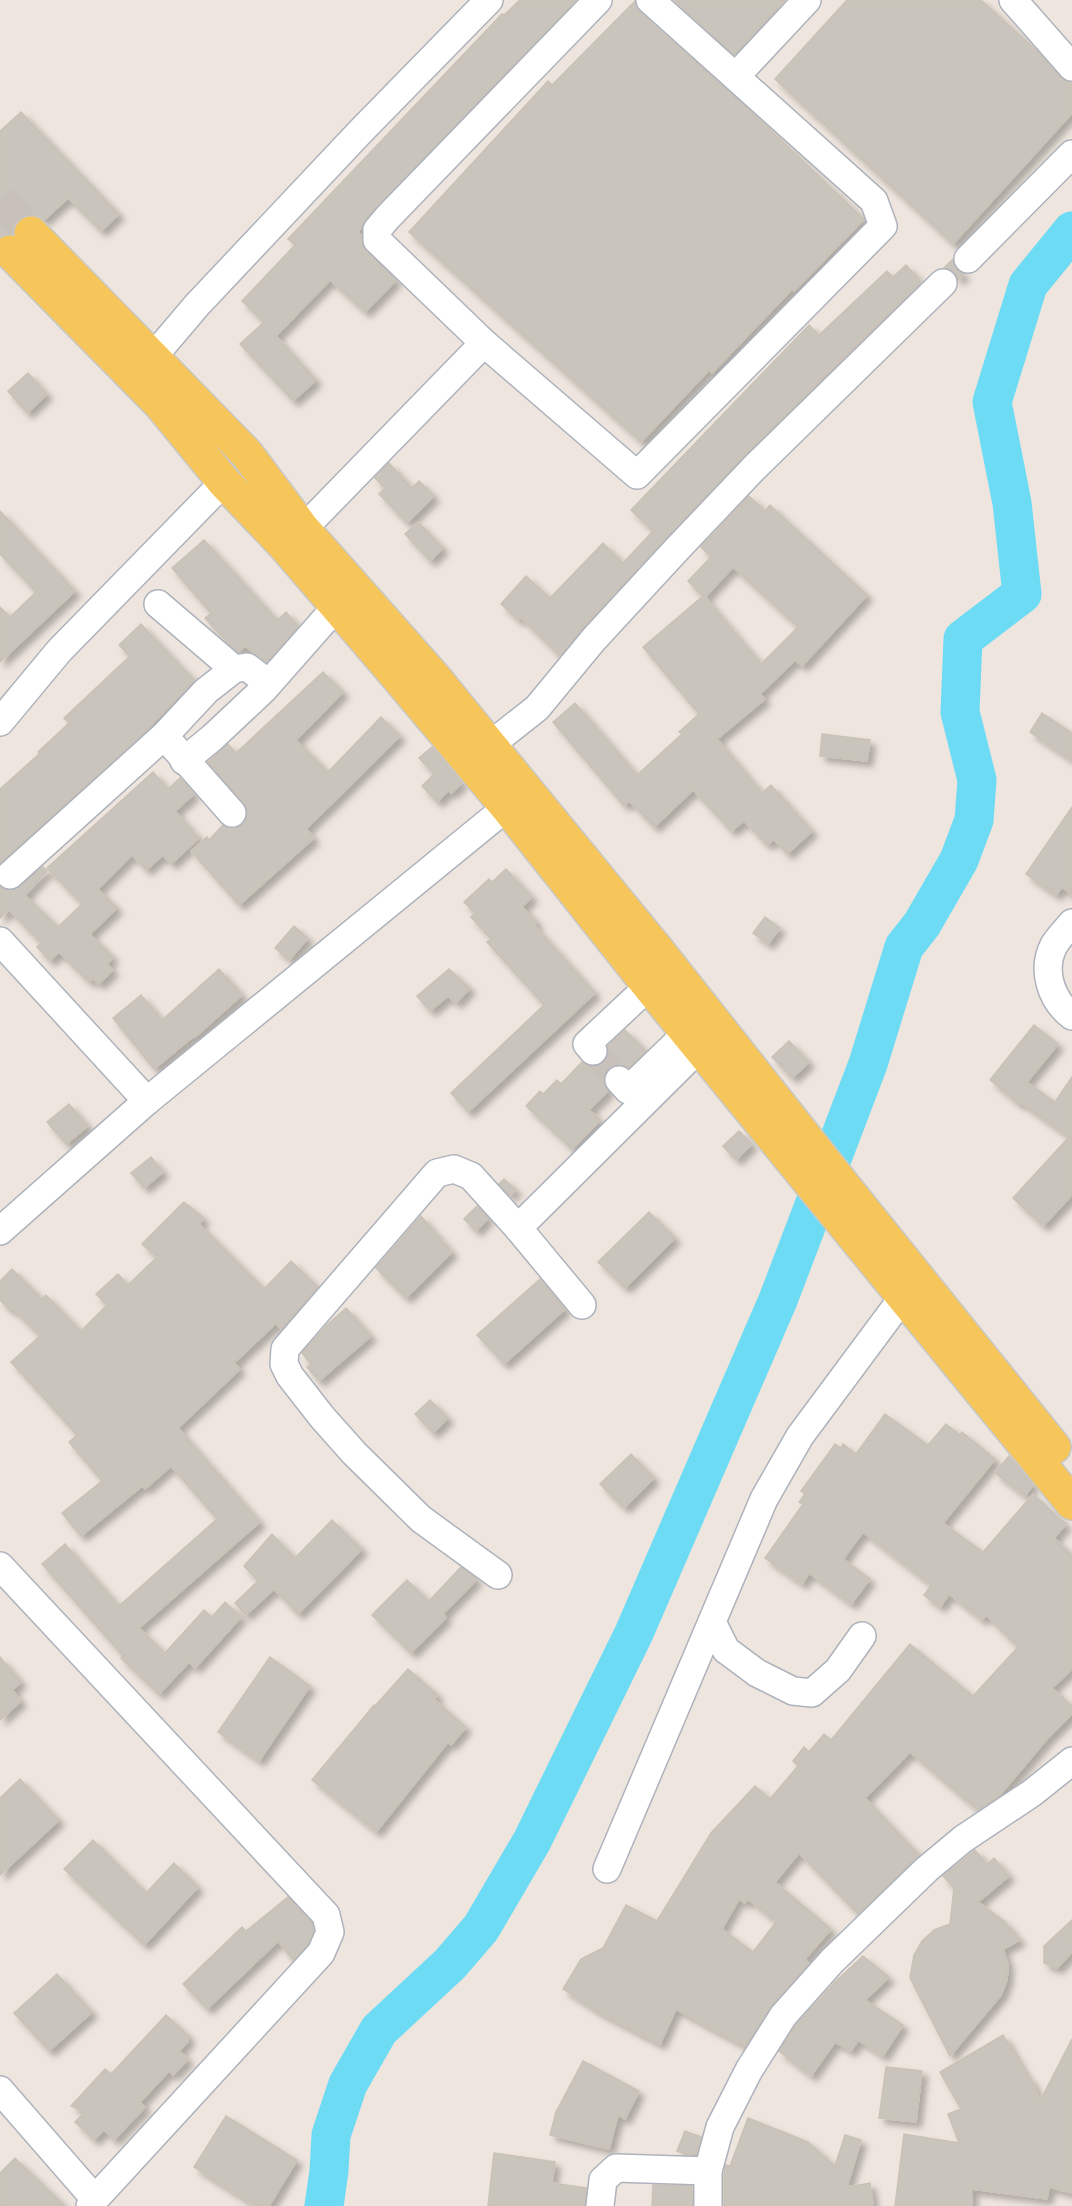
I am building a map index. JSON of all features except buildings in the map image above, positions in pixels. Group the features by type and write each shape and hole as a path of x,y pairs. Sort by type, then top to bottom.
{"main road":[{"path":"21,242 142,367 247,454 294,537 337,606 507,807 694,1040 806,1159 1072,1469"},
{"path":"142,367 161,405 224,482 367,599 490,745 659,952 806,1159"},
{"path":"833,1191 904,1296 1072,1503"}],"street":[{"path":"142,367 360,132 489,0"},
{"path":"598,0 387,217 377,230 377,240 484,343 637,475 883,226 874,201 650,0"},
{"path":"736,76 807,0"},
{"path":"1013,0 1072,67"},
{"path":"968,259 1072,154"},
{"path":"490,745 537,708 594,639 678,548 770,453 943,283"},
{"path":"294,537 484,343"},
{"path":"0,722 59,651 224,482"},
{"path":"158,604 234,669"},
{"path":"184,761 213,737 268,683 337,606"},
{"path":"10,875 165,735 206,692 234,669 247,668 268,683"},
{"path":"165,735 184,761 204,780 232,813"},
{"path":"0,1230 147,1101 507,807"},
{"path":"1072,923 1054,946 1047,969 1050,986 1061,1008 1072,1016"},
{"path":"0,941 147,1101"},
{"path":"593,1051 587,1044 649,986"},
{"path":"619,1080 628,1090 694,1040"},
{"path":"518,1228 694,1040"},
{"path":"498,1575 421,1520 354,1453 290,1376 284,1364 285,1349 438,1173 454,1169 471,1176 582,1305"},
{"path":"608,1869 765,1499 800,1436 904,1296"},
{"path":"0,1566 326,1915 330,1932 321,1953 93,2203 0,2091"},
{"path":"712,1622 726,1650 758,1672 793,1691 812,1693 838,1670 862,1636"},
{"path":"708,2206 708,2171 720,2127 748,2070 783,2016 832,1961 927,1869 963,1839 1032,1793 1072,1761"},
{"path":"600,2206 603,2180 616,2168 708,2171"}],"waterway":[{"path":"324,2206 331,2135 348,2084 379,2030 450,1964 481,1928 532,1841 634,1633 778,1300 868,1064 904,947 922,924 959,860 974,820 977,780 960,712 963,639 1022,594 1012,503 992,402 1028,285 1072,231"}],"tunnel":[{"path":"0,200 31,233"},
{"path":"593,1051 619,1080"}]}
